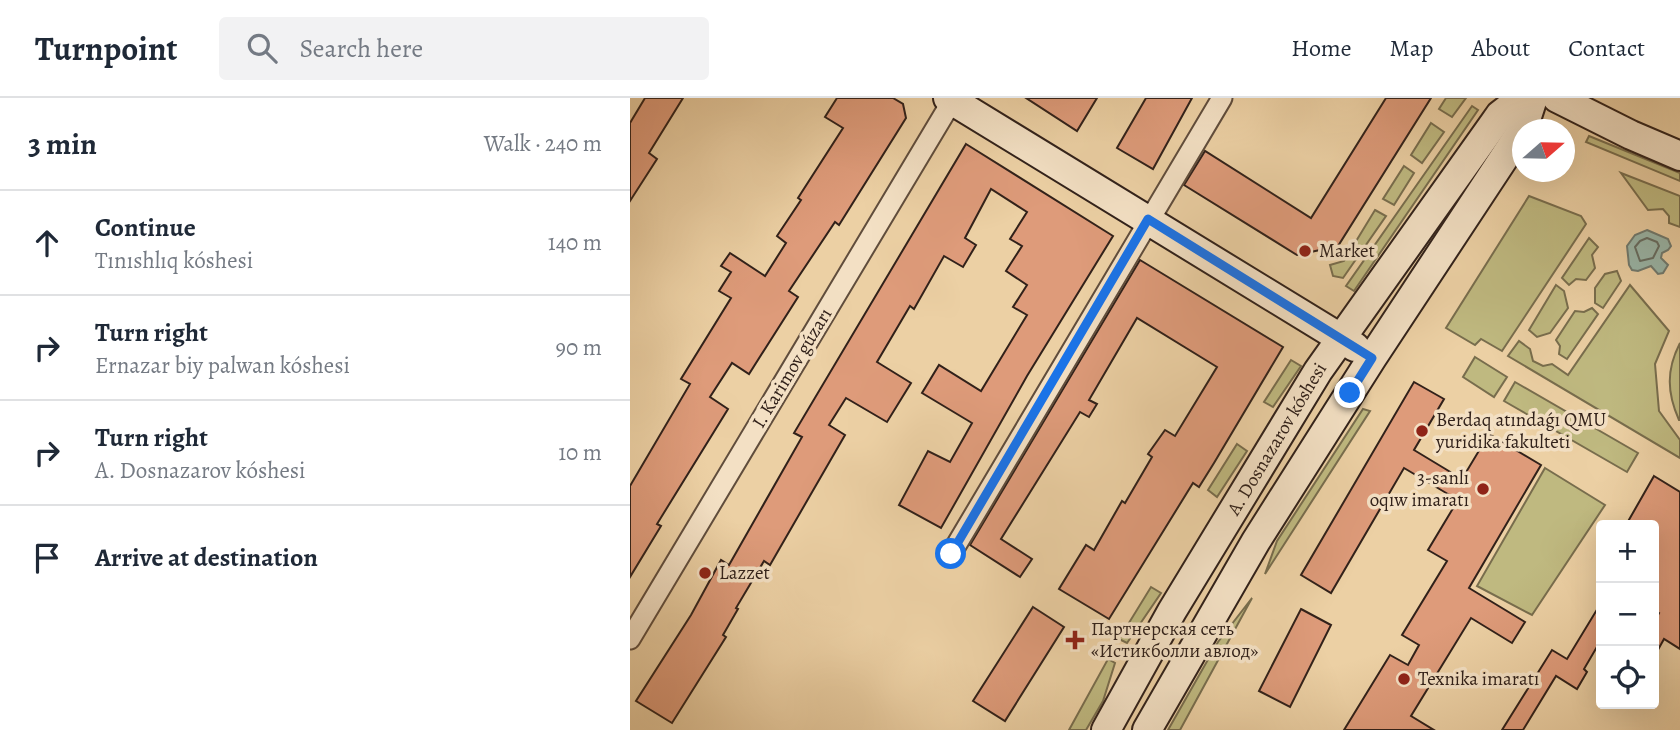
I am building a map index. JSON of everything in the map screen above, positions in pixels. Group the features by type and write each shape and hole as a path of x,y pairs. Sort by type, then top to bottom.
{"main road":[{"name":"A. Dosnazarov kóshesi","path":"1106,730 1172,611 1340,338 1500,115 1522,98"},
{"name":"A. Dosnazarov kóshesi","path":"1147,730 1256,541 1522,130 1533,98"},
{"path":"1557,98 1680,156"},
{"path":"951,99 1372,358"}],"street":[{"path":"951,554 1222,98"},
{"name":"I. Karimov gúzarı","path":"630,639 951,99"}],"shaded area":[{"path":"1446,98 1466,98 1452,117 1439,109"},
{"path":"1472,106 1478,110 1354,291 1346,286"},
{"path":"1431,123 1444,132 1422,163 1411,155"},
{"path":"1589,136 1680,173 1680,181 1586,142"},
{"path":"1404,166 1414,173 1394,205 1383,199"},
{"path":"1621,173 1680,196 1680,227 1669,223 1669,216 1663,209 1648,210"},
{"path":"1529,196 1581,216 1586,224 1502,351 1481,339 1475,345 1446,328"},
{"path":"1375,210 1386,216 1343,278 1333,276 1330,265 1344,261"},
{"path":"1589,238 1598,247 1592,255 1595,268 1586,280 1576,279 1569,285 1562,278"},
{"path":"1617,271 1621,281 1603,308 1595,303 1595,288 1605,274"},
{"path":"1556,285 1564,291 1568,308 1550,333 1537,337 1529,330"},
{"path":"1630,285 1669,331 1655,364 1659,411 1680,440 1680,458 1508,356 1519,341 1530,349 1533,361 1543,366 1552,364 1568,375"},
{"path":"1592,308 1598,314 1567,359 1559,354 1560,346 1556,340 1575,311 1584,312"},
{"path":"1680,343 1679,420 1670,391 1670,372"},
{"path":"1475,357 1507,377 1494,397 1463,377"},
{"path":"1291,360 1301,366 1273,407 1264,402"},
{"path":"1515,382 1638,453 1627,472 1504,401"},
{"path":"1363,409 1370,411 1265,574 1277,541"},
{"path":"1237,444 1247,451 1217,497 1208,490"},
{"path":"1545,468 1605,505 1532,615 1477,586"},
{"path":"1151,587 1161,593 1127,643 1119,639"},
{"path":"1252,598 1180,730 1168,730 1218,642"},
{"path":"1108,659 1115,663 1103,701 1086,730 1069,730"}],"water":[{"path":"1647,230 1668,239 1671,246 1662,253 1661,258 1668,265 1663,273 1658,274 1651,266 1638,271 1632,270 1629,265 1627,246 1635,235"}],"building":[{"path":"645,98 683,98 649,153 657,159 630,201 630,123"},
{"path":"837,98 893,98 903,104 906,118 839,225 835,222 789,291 798,297 749,374 732,363 710,397 728,409 657,524 661,526 630,577 630,486 690,384 681,379 731,298 719,291 731,272 721,266 730,253 765,276 786,243 777,236 843,128 825,117"},
{"path":"1026,98 1097,98 1077,131"},
{"path":"1146,98 1192,98 1153,169 1117,148"},
{"path":"1386,98 1431,98 1338,246 1297,255 1184,185 1205,151 1311,218"},
{"path":"966,144 1113,236 1027,376 941,528 899,505 928,451 950,462 972,423 922,393 939,365 981,391 1027,315 1013,307 1027,285 1006,271 1022,246 1010,239 1027,212 991,189 965,238 976,245 963,267 944,256 914,309 910,306 877,362 911,383 887,422 846,398 829,425 845,435 770,565 764,561 736,608 738,609 723,635 726,637 672,723 636,701 691,615 721,560 729,565 802,437 794,433"},
{"path":"1140,260 1283,347 1199,487 1193,483 1109,619 1059,589 1086,545 1094,550 1122,501 1125,503 1152,457 1148,454 1165,430 1175,436 1217,367 1137,318 1089,400 1097,404 1089,417 1080,412 1001,539 1032,559 1020,577 970,545"},
{"name":"3-sanlı oqıw imaratı","path":"1414,382 1444,399 1414,450 1462,479 1489,434 1541,465 1469,588 1525,622 1512,643 1471,618 1411,716 1434,730 1344,730 1390,655 1408,665 1419,645 1402,635 1447,561 1428,550 1458,500 1404,468 1331,593 1301,575"},
{"path":"1654,476 1680,492 1680,649 1664,639 1659,648 1659,520 1629,520"},
{"path":"1033,607 1064,627 1005,721 973,701"},
{"path":"1301,609 1331,625 1290,707 1259,691"},
{"path":"1596,611 1596,649 1584,669 1587,672 1577,689 1556,676 1523,730 1502,730 1552,650 1567,659"}],"place":[{"name":"Market","path":"1305,251"},
{"name":"Berdaq atındaǵı QMU yuridika fakulteti","path":"1422,431"},
{"name":"3-sanlı oqıw imaratı","path":"1483,489"},
{"name":"Lazzet","path":"705,573"},
{"name":"Партнерская сеть «Истикболли авлод»","path":"1075,640"},
{"name":"Texnika imaratı","path":"1404,679"}],"route":[{"path":"951,554 1148,219 1372,358 1350,393"}]}
